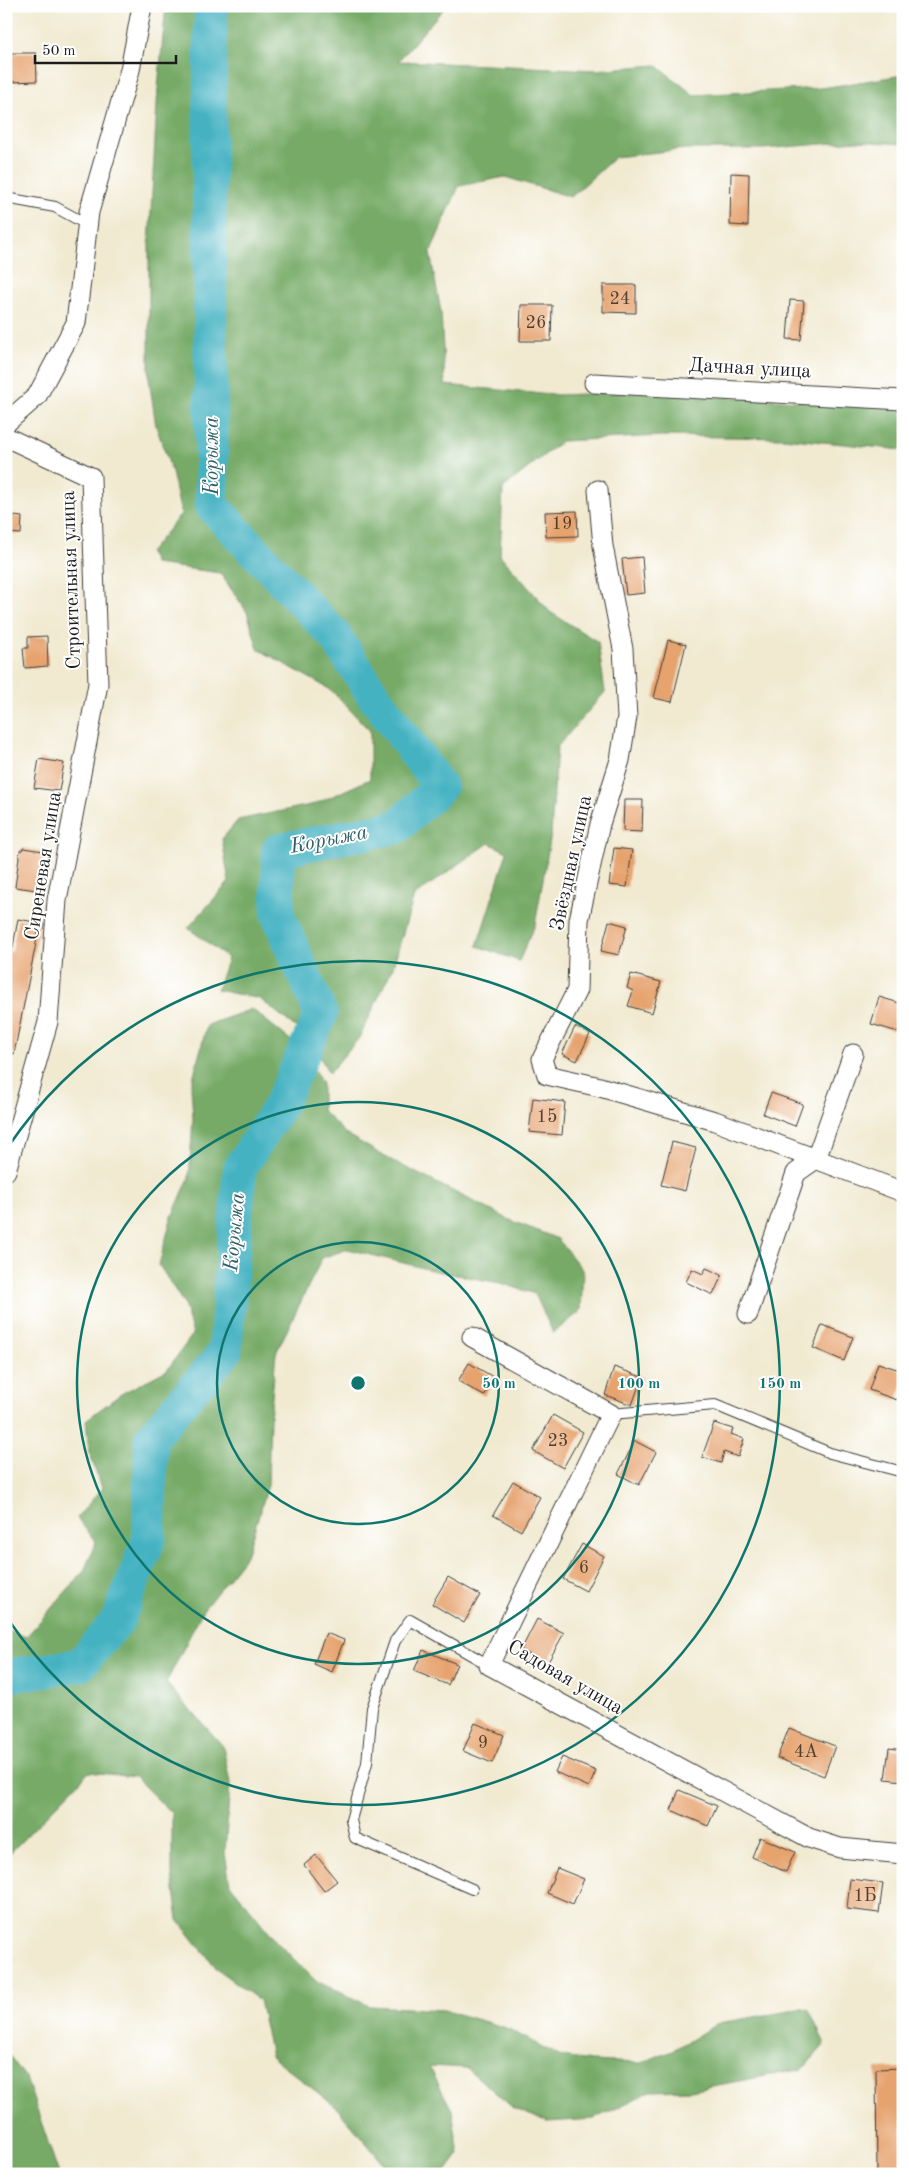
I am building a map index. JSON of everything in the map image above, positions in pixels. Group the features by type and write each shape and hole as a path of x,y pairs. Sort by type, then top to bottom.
{"street":[{"path":"6,423 37,396 76,323 89,212 130,70 142,6"},
{"name":"Дачная улица","path":"594,383 903,400"},
{"name":"Строительная улица","path":"6,437 91,477 98,684"},
{"name":"Звёздная улица","path":"598,490 603,546 623,649 626,717 620,760 600,824 579,920 577,990 542,1059 547,1075 715,1121 903,1192"},
{"name":"Сиреневая улица","path":"6,1171 48,1022 57,900 98,684"},
{"path":"748,1314 796,1173 816,1159 853,1054"},
{"path":"472,1337 611,1414"},
{"name":"Садовая улица","path":"611,1414 489,1665 809,1838 840,1848 903,1854"}],"lane":[{"path":"6,198 54,207 88,225"},
{"path":"611,1414 715,1405 830,1453 903,1472"},
{"path":"472,1889 356,1838 351,1820 367,1763 372,1708 395,1642 410,1620 489,1665"}],"green space":[{"path":"166,6 446,6 398,61 596,70 656,65 694,95 822,88 903,75 903,144 857,141 763,149 685,149 615,157 571,197 505,177 459,186 430,253 441,312 445,385 555,395 642,392 903,407 903,450 783,438 662,436 562,441 503,488 500,555 550,612 598,642 605,692 557,747 551,834 535,925 519,961 477,946 507,852 489,843 414,896 393,967 359,1038 329,1073 309,1038 260,999 217,990 228,958 188,928 229,882 222,839 238,820 315,804 370,779 370,731 331,690 258,649 247,612 220,573 155,564 149,553 181,514 172,472 156,426 149,379 149,246 158,87"},
{"path":"252,1009 305,1052 322,1084 322,1110 346,1134 389,1159 510,1220 558,1239 583,1271 581,1311 553,1333 535,1294 500,1283 435,1271 348,1249 322,1258 276,1353 270,1418 268,1486 246,1556 203,1610 166,1683 223,1746 230,1783 225,1853 230,1884 275,1940 316,1981 370,2006 444,2010 507,2028 561,2057 592,2061 641,2063 679,2047 718,2023 808,2008 825,2044 803,2069 691,2090 651,2091 594,2119 547,2122 513,2108 467,2068 429,2066 452,2110 459,2154 444,2174 401,2174 389,2170 336,2107 271,2056 259,2000 218,1970 178,1920 172,1874 172,1814 135,1777 89,1772 6,1857 6,1629 26,1637 84,1571 96,1542 77,1518 102,1488 89,1452 86,1420 121,1394 167,1370 193,1334 184,1304 159,1265 171,1219 189,1178 193,1118 191,1086 207,1025"},
{"path":"6,2051 26,2078 59,2174 6,2174"}],"building":[{"path":"11,53 36,53 37,81 11,82"},
{"path":"731,173 749,174 748,226 730,225"},
{"path":"603,285 636,285 636,313 603,312"},
{"path":"790,300 804,301 801,340 787,339"},
{"path":"521,305 552,305 551,341 520,341"},
{"path":"577,511 578,536 546,537 545,512"},
{"path":"6,515 22,517 21,534 6,533"},
{"path":"642,557 645,593 626,595 622,559"},
{"path":"47,636 48,666 25,668 23,648 28,648 28,637"},
{"path":"668,640 686,644 672,702 654,698"},
{"path":"39,759 64,763 59,791 34,788"},
{"path":"624,800 643,800 642,832 623,831"},
{"path":"23,848 50,852 44,891 15,887 20,850"},
{"path":"614,848 632,850 627,887 609,885"},
{"path":"18,919 40,923 14,1054 6,1053 6,951 12,952"},
{"path":"609,921 627,926 619,955 601,951"},
{"path":"631,974 661,982 652,1013 628,1006 633,991 627,988"},
{"path":"879,997 903,1004 903,1016 898,1032 871,1024"},
{"path":"575,1027 590,1034 577,1061 562,1054"},
{"path":"771,1093 803,1104 795,1126 763,1114"},
{"path":"533,1098 565,1102 562,1135 529,1132"},
{"path":"672,1142 696,1148 685,1191 661,1185"},
{"path":"706,1268 722,1275 713,1295 686,1282 692,1269 703,1274"},
{"path":"822,1325 853,1337 844,1361 813,1348"},
{"path":"469,1363 495,1378 484,1396 458,1381"},
{"path":"878,1363 903,1371 903,1383 897,1400 869,1390"},
{"path":"614,1367 642,1377 632,1405 605,1395"},
{"path":"553,1415 583,1432 563,1468 533,1451"},
{"path":"714,1423 733,1429 731,1434 744,1439 738,1457 724,1452 721,1463 702,1457"},
{"path":"635,1441 656,1452 639,1485 618,1474"},
{"path":"513,1481 540,1497 521,1531 493,1515"},
{"path":"582,1544 604,1556 586,1591 563,1579"},
{"path":"448,1577 480,1595 464,1623 432,1604"},
{"path":"537,1619 564,1633 547,1664 521,1650"},
{"path":"326,1633 344,1640 332,1672 314,1664"},
{"path":"423,1650 457,1664 448,1685 414,1671"},
{"path":"475,1723 504,1735 492,1763 463,1751"},
{"path":"789,1728 835,1746 824,1776 777,1758"},
{"path":"889,1748 903,1750 903,1781 885,1779"},
{"path":"562,1757 596,1771 589,1787 555,1772"},
{"path":"679,1790 717,1806 708,1826 671,1810"},
{"path":"760,1837 795,1852 786,1872 752,1857"},
{"path":"316,1855 337,1881 324,1891 304,1865"},
{"path":"557,1868 584,1879 573,1904 547,1893"},
{"path":"850,1879 883,1883 879,1913 847,1909"},
{"path":"903,2068 903,2174 877,2174 876,2069"}],"waterway":[{"name":"Корыжа","path":"6,1676 80,1665 118,1620 149,1539 151,1438 225,1352 240,1168 280,1105 321,1014 278,915 278,850 397,827 440,787 372,693 334,635 212,506 209,166 211,6"}]}
